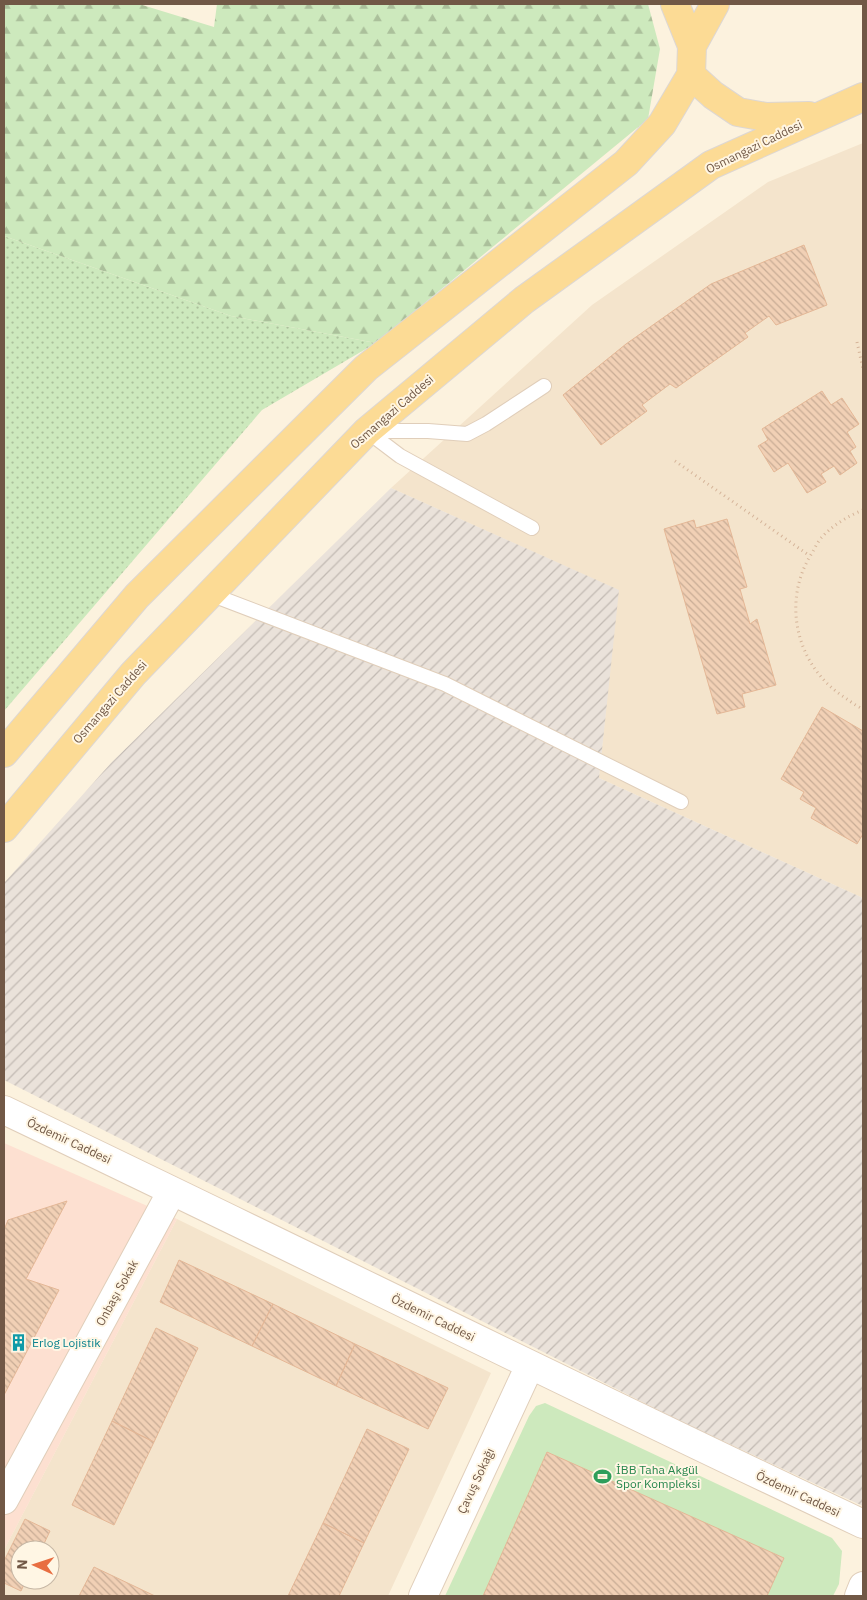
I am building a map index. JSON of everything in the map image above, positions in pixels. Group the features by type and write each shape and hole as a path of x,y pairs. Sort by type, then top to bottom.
{"main road":[{"path":"4,753 138,596 359,375 626,163 662,124 691,75 692,46 675,4"},
{"path":"692,46 715,4"},
{"path":"691,75 713,95 738,112 766,117 806,117 857,99"},
{"name":"Osmangazi Caddesi","path":"4,828 133,674 367,431 524,300 711,165 857,99"}],"street":[{"name":"Özdemir Caddesi","path":"4,1110 863,1524"},
{"name":"Onbaşı Sokak","path":"4,1500 172,1191"},
{"name":"Çavuş Sokağı","path":"423,1596 530,1365"},
{"path":"859,1596 863,1586"}],"lane":[{"path":"367,431 428,431 467,434 486,424 544,386"},
{"path":"367,431 400,456 532,528"},
{"path":"210,594 445,684 681,802"}],"path":[{"path":"858,342 863,370"},
{"path":"675,461 810,556"},
{"path":"863,510 848,516 822,537 804,566 795,598 797,632 810,663 831,689 863,709"}],"shaded area":[{"path":"863,143 863,898 599,778 618,590 391,488 592,305 768,182"},
{"path":"391,488 619,590 599,778 863,898 863,1506 684,1423 4,1080 4,883 111,763"},
{"path":"4,1143 177,1219 4,1550"},
{"path":"177,1219 491,1373 388,1596 4,1596 4,1550"}],"green space":[{"path":"4,4 139,4 214,27 217,4 648,4 660,49 648,119 376,343 231,316 4,236"},
{"path":"4,236 231,316 376,343 262,410 4,711"},
{"name":"İBB Taha Akgül Spor Kompleksi","path":"545,1403 832,1538 842,1551 839,1584 833,1596 445,1596 529,1416 536,1406"}],"building":[{"path":"804,245 827,305 776,325 769,316 745,333 748,337 676,388 670,384 642,405 647,411 601,445 563,395 626,344 711,284"},
{"path":"822,391 831,405 842,398 859,424 847,432 856,447 850,451 857,463 840,475 834,466 821,474 826,482 807,493 788,463 774,472 758,446 768,440 762,429"},
{"path":"727,519 747,587 740,589 750,624 757,619 776,685 742,694 745,707 717,714 664,529 694,520 696,528"},
{"path":"822,707 863,731 863,834 857,844 811,818 816,808 800,799 804,792 781,779"},
{"name":"Erlog Lojistik","path":"67,1201 26,1279 59,1290 4,1395 4,1230 8,1220"},
{"path":"179,1260 273,1304 252,1346 160,1302"},
{"path":"273,1304 355,1344 336,1386 252,1346"},
{"path":"156,1328 198,1348 154,1442 112,1421"},
{"path":"355,1344 448,1388 428,1429 336,1386"},
{"path":"112,1421 154,1442 114,1525 72,1505"},
{"path":"367,1429 409,1449 364,1543 323,1523"},
{"path":"547,1452 784,1558 767,1596 483,1596"},
{"path":"25,1519 50,1531 46,1540 14,1540"},
{"path":"323,1523 364,1543 339,1596 288,1596"},
{"path":"10,1549 10,1586 4,1583 4,1561"},
{"path":"94,1567 155,1596 79,1596"}],"place":[{"name":"Erlog Lojistik","path":"18,1343"},
{"name":"İBB Taha Akgül Spor Kompleksi","path":"602,1477"}]}
